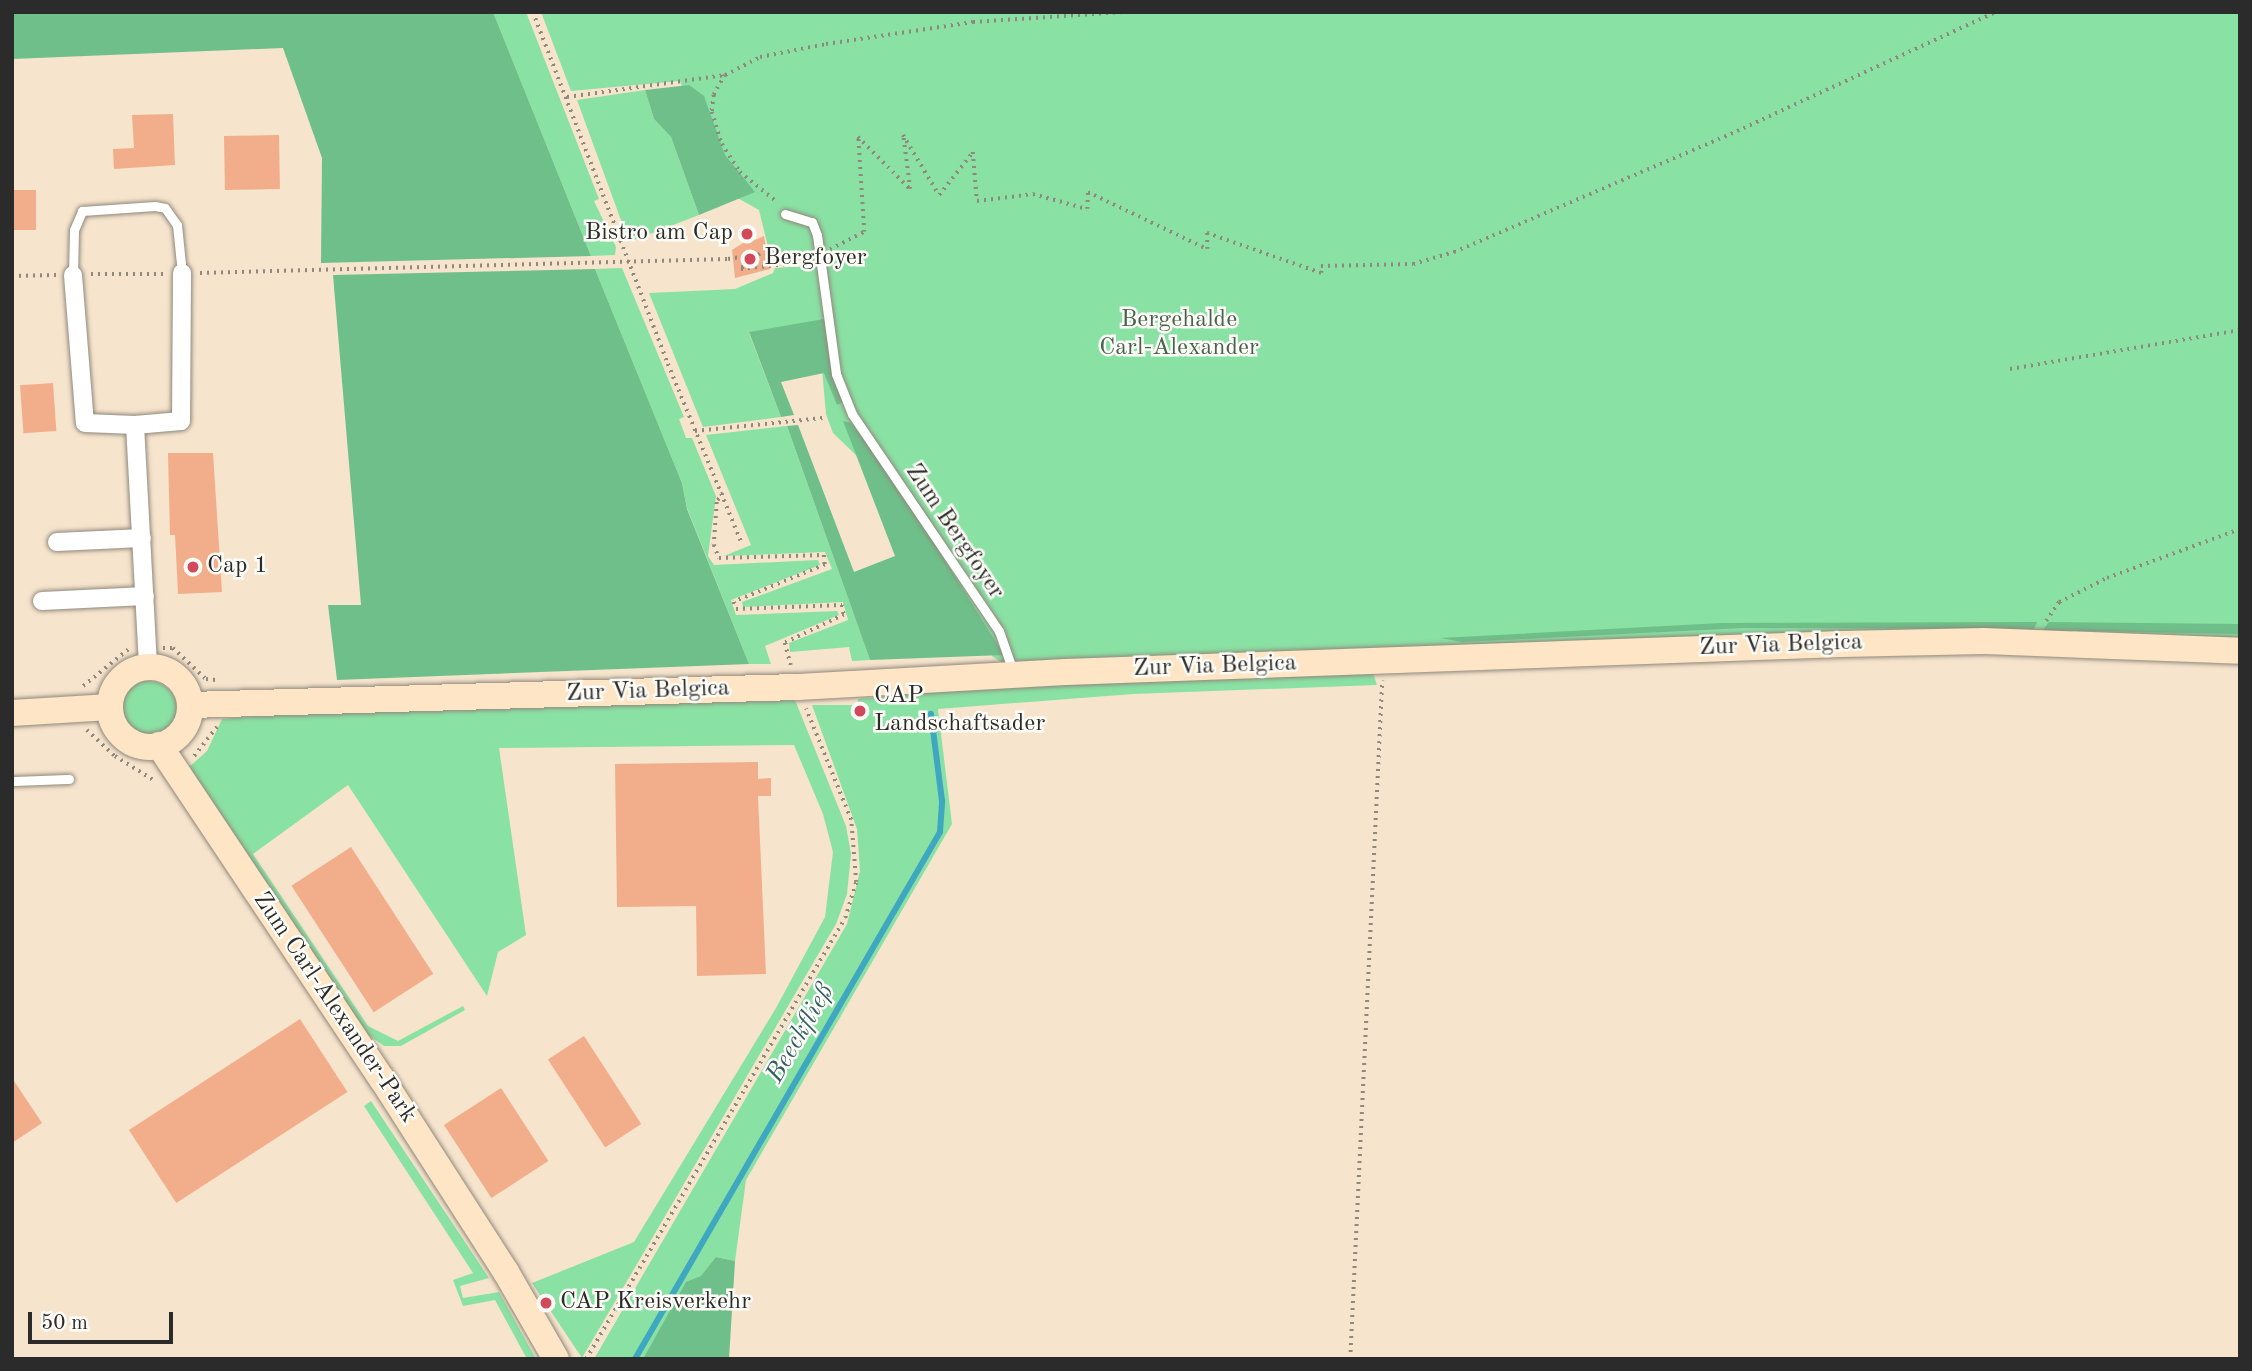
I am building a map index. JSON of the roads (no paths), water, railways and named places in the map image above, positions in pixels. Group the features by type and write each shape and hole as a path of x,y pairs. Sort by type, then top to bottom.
{"street":[{"path":"72,275 85,423 135,425 181,421 182,273"},
{"path":"135,425 148,657"},
{"path":"57,542 142,538"},
{"path":"42,601 145,596"},
{"name":"Zur Via Belgica","path":"190,705 218,692 798,687 1383,661 1984,641 2240,651"},
{"path":"148,657 172,673 187,693 190,705 181,731 159,745 131,742 116,727 110,707 121,679 148,657"},
{"path":"12,713 110,707"},
{"name":"Zum Carl-Alexander-Park","path":"159,745 163,774 506,1272 571,1359"},
{"name":"Zum Carl-Alexander-Park","path":"506,1272 556,1359"}],"lane":[{"path":"72,275 74,230 82,211 155,206 165,208 177,225 182,273"},
{"name":"Zum Bergfoyer","path":"785,214 811,222 817,235 836,374 852,414 999,631 1014,676"},
{"path":"12,781 69,779"}],"waterway":[{"name":"Beeckfließ","path":"635,1359 940,832 942,801 931,714"}],"place":[{"name":"Bistro am Cap","path":"747,234"},
{"name":"Bergfoyer","path":"750,259"},
{"name":"Cap 1","path":"193,567"},
{"name":"CAP Landschaftsader","path":"860,711"},
{"name":"CAP Kreisverkehr","path":"546,1303"}],"park label":[{"name":"Bergehalde Carl-Alexander","path":"1179,335"}]}
